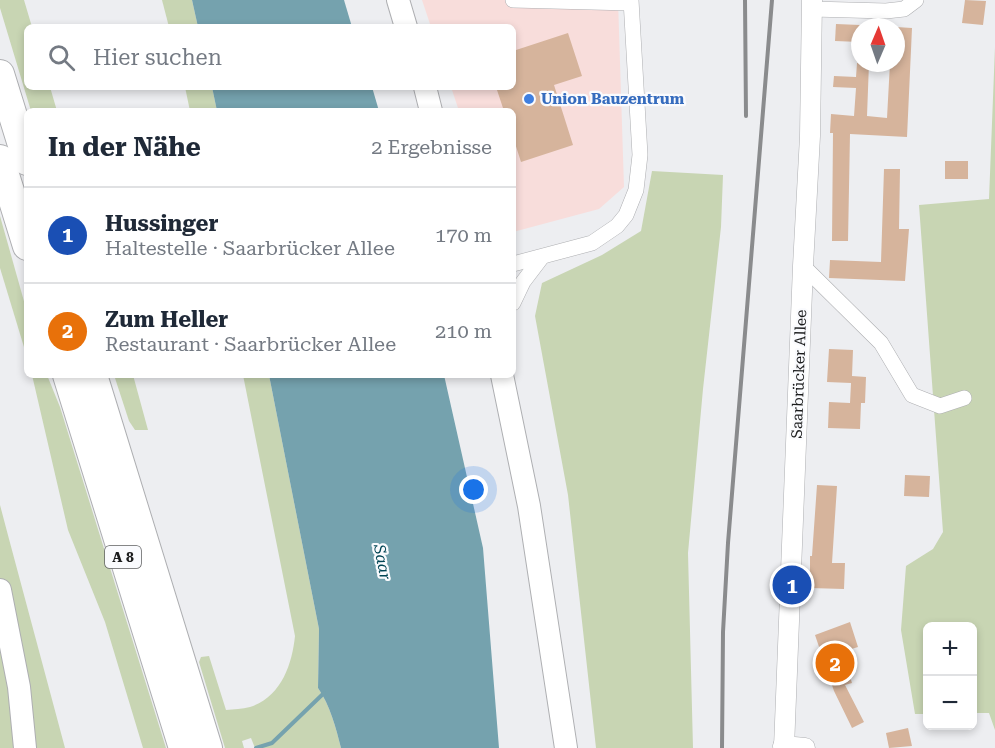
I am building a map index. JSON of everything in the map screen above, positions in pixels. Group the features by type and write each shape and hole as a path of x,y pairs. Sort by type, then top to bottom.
{"highway":[{"path":"0,74 24,151"},
{"path":"0,159 24,236"},
{"name":"A 8","path":"68,378 193,742"},
{"name":"A 8","path":"94,378 193,742"}],"main road":[{"path":"398,0 405,24"},
{"path":"425,90 430,108"},
{"path":"503,378 530,506 566,748"},
{"path":"0,590 19,687 25,748"}],"street":[{"path":"513,0 631,1 640,156 636,190 626,215 617,226 592,243 516,263"},
{"path":"812,5 886,11 904,9 916,0"},
{"name":"Saarbrücker Allee","path":"783,747 810,136 812,5"},
{"path":"516,255 536,258"},
{"path":"516,297 536,258"},
{"path":"803,266 881,343 912,395 940,406 964,398"},
{"path":"783,747 804,748"}],"shaded area":[{"path":"422,0 618,0 624,187 599,209 516,231 516,108 458,108 452,90 516,90 516,24 430,24"}],"green space":[{"path":"0,0 24,0 31,24 24,24 24,88 0,8"},
{"path":"162,0 192,0 197,24 168,24"},
{"path":"995,47 995,730 989,713 977,713 977,622 923,622 923,714 915,714 901,630 906,566 933,549 943,532 919,205 989,199"},
{"path":"25,90 51,90 56,108 30,108"},
{"path":"186,90 213,90 216,108 189,108"},
{"path":"652,171 723,175 721,227 688,553 693,748 596,748 568,495 535,316 542,283 602,255 641,231"},
{"path":"0,216 24,301 24,347 0,268"},
{"path":"33,378 48,378 60,407 166,748 143,748 105,622 68,530"},
{"path":"115,378 134,378 148,430 135,430 129,421"},
{"path":"244,378 270,378 319,629 318,688 329,709 341,748 255,748 251,738 242,741 244,748 225,748 199,662 201,657 209,656 226,710 250,707 270,696 283,679 288,669 295,636"},
{"path":"0,505 9,539 65,748 0,748"}],"water":[{"path":"192,0 344,0 351,24 197,24"},
{"path":"213,90 373,90 378,108 216,108"},
{"name":"Saar","path":"270,378 445,378 483,548 499,748 341,748 329,709 318,688 319,629"}],"building":[{"path":"965,0 986,1 983,25 962,23"},
{"path":"836,24 851,25 851,42 835,41"},
{"path":"905,28 912,28 907,137 850,134 848,241 832,241 833,133 830,133 831,114 854,116 856,88 833,87 834,76 856,77 856,72 869,72 867,116 887,118 890,72 905,72"},
{"name":"Union Bauzentrum","path":"568,33 582,76 554,85 573,145 521,162 516,146 516,108 503,108 497,90 516,90 516,50"},
{"path":"945,161 968,161 968,179 945,179"},
{"path":"884,169 900,169 899,229 909,229 905,281 829,278 830,260 881,262"},
{"path":"829,349 853,350 852,376 866,377 865,403 861,403 860,429 828,428 829,402 850,403 851,383 827,382"},
{"path":"905,475 930,476 929,497 904,496"},
{"path":"817,485 837,486 832,563 845,563 844,589 810,588 810,556 812,556"},
{"path":"850,622 858,647 842,652 852,683 845,685 864,722 852,728 834,691 815,635"},
{"path":"908,728 912,746 889,748 886,733"}],"waterway":[{"path":"256,748 272,743 324,693"}],"railway":[{"path":"745,0 746,116"},
{"path":"722,748 723,632 728,543 772,0"}],"place":[{"name":"Union Bauzentrum","path":"529,99"},
{"name":"Hussinger","path":"792,585"},
{"name":"Zum Heller","path":"835,663"}]}
